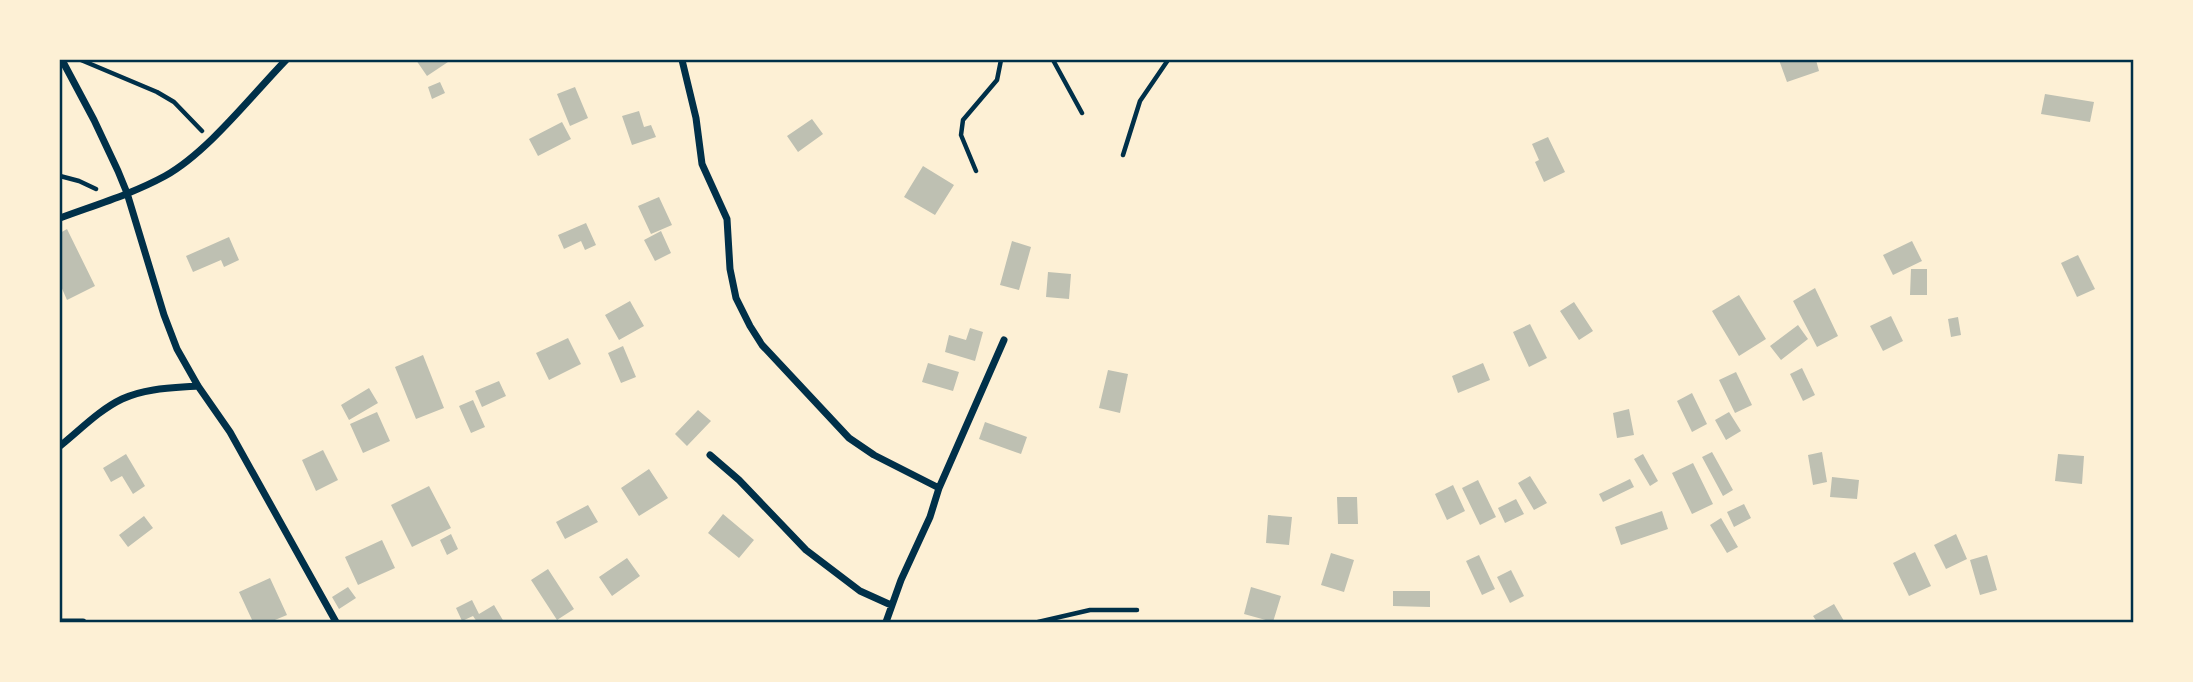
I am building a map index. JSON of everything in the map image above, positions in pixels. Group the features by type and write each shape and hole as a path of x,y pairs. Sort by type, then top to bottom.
{"street":[{"path":"62,60 104,140 127,193 177,349 198,386 230,432 336,622"},
{"path":"60,218 127,193 166,175 189,159 286,60"},
{"path":"682,60 696,118 702,164 727,219 730,269 736,298 750,326 762,345 849,438 874,455 939,488"},
{"path":"886,622 901,580 930,517 939,488 1004,340"},
{"path":"60,446 99,413 122,399 156,389 198,386"},
{"path":"710,455 739,480 806,550 860,592 891,606"},
{"path":"60,622 83,622"}],"path":[{"path":"81,60 157,92 173,102 187,114 209,141"},
{"path":"976,171 961,135 963,120 997,80 1001,60"},
{"path":"1053,60 1082,113"},
{"path":"1123,155 1140,100 1168,60"},
{"path":"60,176 79,181 111,199"},
{"path":"1038,622 1090,610 1137,610"}],"building":[{"path":"416,60 451,60 427,76"},
{"path":"1779,60 1816,60 1819,71 1787,82"},
{"path":"440,82 445,93 432,99 428,87"},
{"path":"575,87 588,118 570,126 557,94"},
{"path":"2045,94 2094,102 2090,122 2041,114"},
{"path":"639,111 644,127 651,125 656,137 632,145 622,116"},
{"path":"812,119 823,134 798,152 787,136"},
{"path":"562,122 571,139 538,156 529,139"},
{"path":"1548,137 1565,172 1544,182 1535,162 1539,160 1532,144"},
{"path":"923,166 954,185 935,215 904,197"},
{"path":"659,197 672,225 651,234 638,206"},
{"path":"586,223 596,245 585,250 581,241 564,249 558,235"},
{"path":"67,229 95,286 67,300 60,284 60,233"},
{"path":"661,231 671,253 655,261 644,240"},
{"path":"229,237 239,260 224,267 221,260 193,272 186,256"},
{"path":"1012,241 1031,247 1019,290 1000,285"},
{"path":"1912,241 1922,261 1893,275 1883,255"},
{"path":"2078,255 2095,289 2077,297 2061,263"},
{"path":"1911,269 1927,269 1927,295 1910,295"},
{"path":"1048,272 1071,274 1069,299 1046,297"},
{"path":"1815,288 1838,336 1817,347 1793,301"},
{"path":"1739,295 1766,339 1739,356 1712,311"},
{"path":"630,301 644,326 619,340 605,315"},
{"path":"1574,302 1593,331 1579,340 1560,311"},
{"path":"1891,316 1903,341 1883,351 1870,326"},
{"path":"1958,317 1961,335 1951,337 1948,319"},
{"path":"1530,324 1547,358 1529,367 1513,332"},
{"path":"1798,325 1808,339 1781,360 1770,346"},
{"path":"970,328 983,332 975,361 945,352 949,335 966,340"},
{"path":"568,338 581,364 549,380 536,353"},
{"path":"623,346 636,377 621,383 608,353"},
{"path":"423,355 444,408 416,419 395,367"},
{"path":"928,363 959,372 953,391 922,382"},
{"path":"1483,363 1490,380 1458,393 1452,376"},
{"path":"1802,368 1815,395 1803,401 1790,374"},
{"path":"1108,370 1128,374 1120,413 1099,408"},
{"path":"1736,372 1752,405 1735,413 1719,380"},
{"path":"499,381 506,396 482,407 475,391"},
{"path":"369,388 378,403 349,420 341,405"},
{"path":"1692,393 1707,424 1692,432 1677,401"},
{"path":"473,400 485,427 471,433 459,406"},
{"path":"1629,409 1634,435 1617,438 1613,413"},
{"path":"698,410 711,421 687,446 675,434"},
{"path":"377,412 390,441 363,453 350,424"},
{"path":"1729,412 1741,431 1726,440 1715,420"},
{"path":"985,422 1027,437 1021,454 979,439"},
{"path":"323,450 338,480 316,491 302,460"},
{"path":"1712,452 1733,490 1723,496 1702,457"},
{"path":"1822,452 1827,482 1813,485 1808,455"},
{"path":"126,454 145,486 133,494 122,476 111,482 103,468"},
{"path":"1643,454 1658,481 1650,486 1634,459"},
{"path":"2058,454 2084,456 2082,484 2055,481"},
{"path":"1693,463 1713,504 1692,514 1672,473"},
{"path":"649,469 668,498 639,516 621,488"},
{"path":"1530,476 1547,503 1534,510 1518,483"},
{"path":"1832,477 1859,480 1857,499 1830,497"},
{"path":"1630,479 1634,487 1603,502 1599,494"},
{"path":"1478,480 1496,517 1480,525 1462,488"},
{"path":"1453,485 1465,511 1447,520 1435,494"},
{"path":"429,486 451,528 412,547 391,505"},
{"path":"1337,497 1357,497 1358,524 1338,524"},
{"path":"1516,499 1524,514 1505,523 1498,508"},
{"path":"1744,504 1751,518 1734,527 1727,512"},
{"path":"588,505 598,522 565,539 556,522"},
{"path":"1662,511 1668,529 1621,545 1615,527"},
{"path":"723,514 754,540 739,558 708,533"},
{"path":"1268,515 1292,517 1289,545 1266,543"},
{"path":"144,516 153,528 128,547 119,535"},
{"path":"1721,518 1738,547 1727,553 1710,525"},
{"path":"451,534 458,549 447,555 440,540"},
{"path":"1956,534 1967,559 1946,569 1934,545"},
{"path":"382,540 395,568 358,585 345,557"},
{"path":"1915,552 1931,586 1909,596 1893,563"},
{"path":"1331,553 1354,560 1344,592 1321,585"},
{"path":"1479,555 1495,589 1482,595 1466,561"},
{"path":"1987,555 1997,590 1980,595 1970,560"},
{"path":"627,558 640,576 612,596 599,577"},
{"path":"548,569 574,609 557,620 531,580"},
{"path":"1511,570 1524,596 1510,603 1497,577"},
{"path":"270,578 287,615 270,622 253,622 239,592"},
{"path":"348,587 356,598 339,609 332,597"},
{"path":"1251,587 1281,596 1273,622 1244,614"},
{"path":"1393,591 1430,591 1430,607 1393,606"},
{"path":"472,600 479,614 494,605 504,622 477,622 473,616 462,621 456,608"},
{"path":"1834,604 1844,621 1817,622 1813,616"}]}
